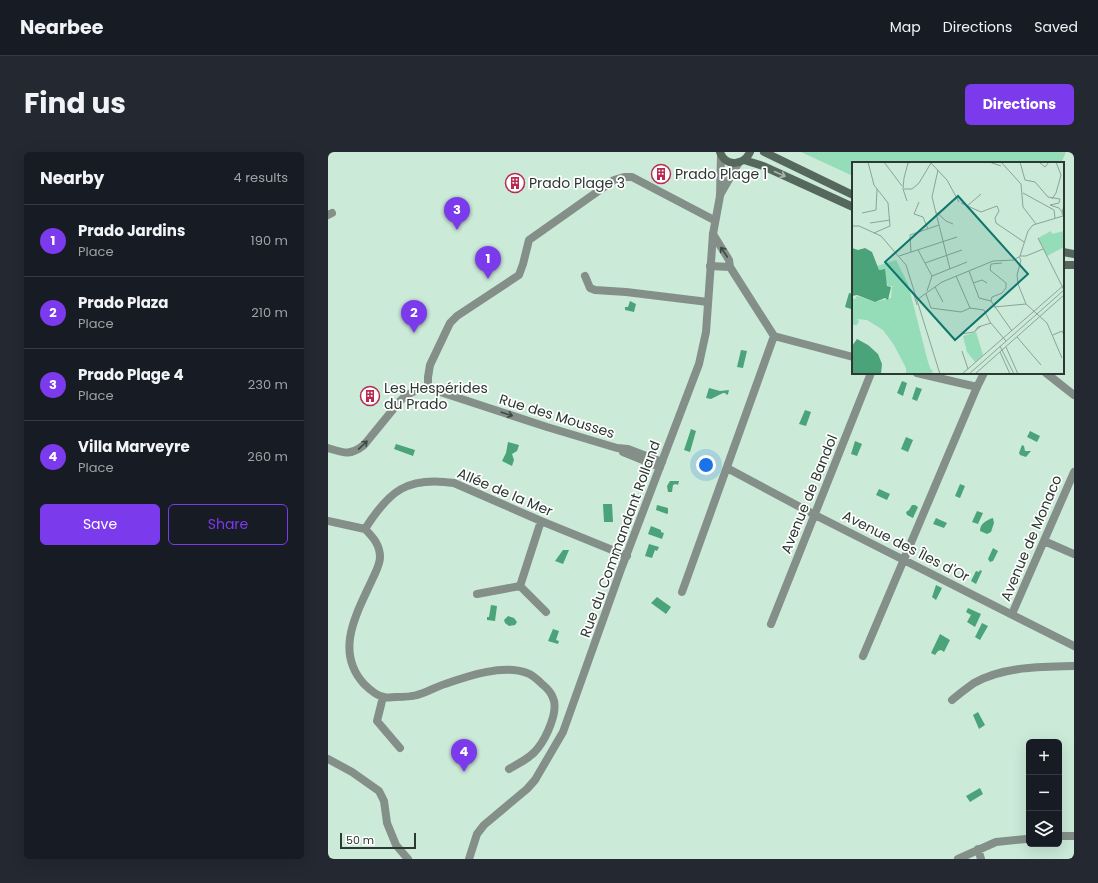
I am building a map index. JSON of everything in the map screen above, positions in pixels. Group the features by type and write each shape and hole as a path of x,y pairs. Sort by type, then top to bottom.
{"main road":[{"path":"742,161 750,152"},
{"path":"764,152 852,195"},
{"path":"721,154 729,162 742,161 764,166 852,207"},
{"path":"1064,252 1074,254"}],"street":[{"name":"Rue du Commandant Rolland","path":"469,859 477,834 484,825 527,789 535,780 563,732 626,556 699,364 706,332 714,220 720,196 721,154"},
{"name":"Rue du Commandant Rolland","path":"720,196 742,161"},
{"path":"328,448 342,453 354,452 364,445 403,398 420,388 428,388 430,365 450,323 457,316 519,275 529,240 614,180 624,177 632,177 714,220"},
{"path":"713,234 730,260 732,269 774,336 852,357"},
{"path":"710,266 732,269"},
{"path":"585,276 590,288 595,290 626,292 708,302"},
{"path":"682,592 774,336"},
{"name":"Avenue de Bandol","path":"771,624 871,374"},
{"path":"921,374 976,387"},
{"path":"863,656 976,387 983,374"},
{"path":"1047,374 1074,395"},
{"name":"Rue des Mousses","path":"428,388 547,427 617,448 628,449 661,464"},
{"name":"Avenue des Îles d'Or","path":"727,468 815,515 1074,646"},
{"name":"Avenue de Monaco","path":"1012,614 1074,472"},
{"name":"Allée de la Mer","path":"365,529 374,514 392,495 405,487 420,482 438,481 454,483 626,556"},
{"path":"520,586 541,521"},
{"path":"328,522 365,529 374,537 378,546 380,558 377,569 355,616 351,629 350,650 352,664 357,675 372,691 383,698 416,696 445,684 482,673 514,670 528,673 550,692 554,699 555,709 552,720 538,748 527,759 509,769"},
{"path":"1044,541 1074,554"},
{"path":"477,594 520,586"},
{"path":"520,586 546,612"},
{"path":"952,700 975,683 1002,672 1036,667 1074,666"},
{"path":"383,698 377,721 400,748"},
{"path":"328,759 352,772 379,791 384,801 387,823 396,845 408,859"},
{"path":"1062,836 1074,836"},
{"path":"958,859 996,842 1026,839"},
{"path":"978,849 980,859"}],"shaded area":[{"path":"801,152 1066,152 1061,162 852,162 852,176"},
{"path":"849,293 852,294 851,309 845,307"},
{"path":"630,301 636,304 634,312 625,310 625,307 628,307"},
{"path":"741,350 747,351 743,368 737,367"},
{"path":"902,381 907,383 903,396 897,393"},
{"path":"916,387 922,389 917,401 912,399"},
{"path":"709,388 720,391 729,390 727,395 723,393 711,399 706,398"},
{"path":"805,410 811,412 806,426 799,424"},
{"path":"691,429 696,431 690,452 684,450"},
{"path":"1030,431 1040,436 1037,442 1027,437"},
{"path":"906,437 913,440 908,452 901,449"},
{"path":"855,441 862,444 857,456 851,454"},
{"path":"508,442 519,445 517,451 512,454 514,460 512,466 502,461 506,453"},
{"path":"396,444 415,450 413,456 394,449"},
{"path":"1022,445 1024,446 1025,451 1031,451 1026,457 1020,455 1019,453"},
{"path":"670,481 679,481 678,485 673,485 672,492 668,492 667,486"},
{"path":"960,484 965,486 960,498 955,496"},
{"path":"879,489 890,494 887,500 876,495"},
{"path":"603,504 612,504 613,522 604,522"},
{"path":"657,505 668,508 668,513 667,514 656,510"},
{"path":"912,505 918,507 913,518 907,515 906,512"},
{"path":"977,511 983,513 978,524 972,522"},
{"path":"936,518 947,523 944,528 933,524"},
{"path":"993,518 994,523 991,532 987,534 980,531 981,526 984,523"},
{"path":"651,526 661,530 661,532 664,533 662,539 648,534"},
{"path":"649,544 659,547 657,551 655,550 652,558 645,556"},
{"path":"993,548 998,551 993,561 990,562 988,559"},
{"path":"563,550 569,550 563,564 555,561"},
{"path":"980,570 982,571 976,584 971,581 976,571 979,572"},
{"path":"936,585 942,588 936,600 932,597"},
{"path":"657,597 671,607 666,614 651,603"},
{"path":"491,605 497,606 495,621 487,620"},
{"path":"968,608 981,614 975,627 967,622 971,615 966,612"},
{"path":"508,616 514,618 517,622 515,625 509,626 505,623 504,620"},
{"path":"982,623 988,626 980,640 975,637"},
{"path":"553,629 559,631 556,640 559,641 558,644 548,641"},
{"path":"940,634 950,640 944,652 941,650 938,651 935,655 931,653"},
{"path":"978,712 985,725 979,729 973,715"},
{"path":"980,788 983,794 970,802 966,796"}],"place":[{"name":"Prado Plage 1","path":"661,174"},
{"name":"Prado Plage 3","path":"515,183"},
{"name":"Prado Plage 4","path":"457,230"},
{"name":"Prado Jardins","path":"488,279"},
{"name":"Prado Plaza","path":"414,333"},
{"name":"Les Hespérides du Prado","path":"370,396"},
{"name":"Villa Marveyre","path":"464,772"}]}
